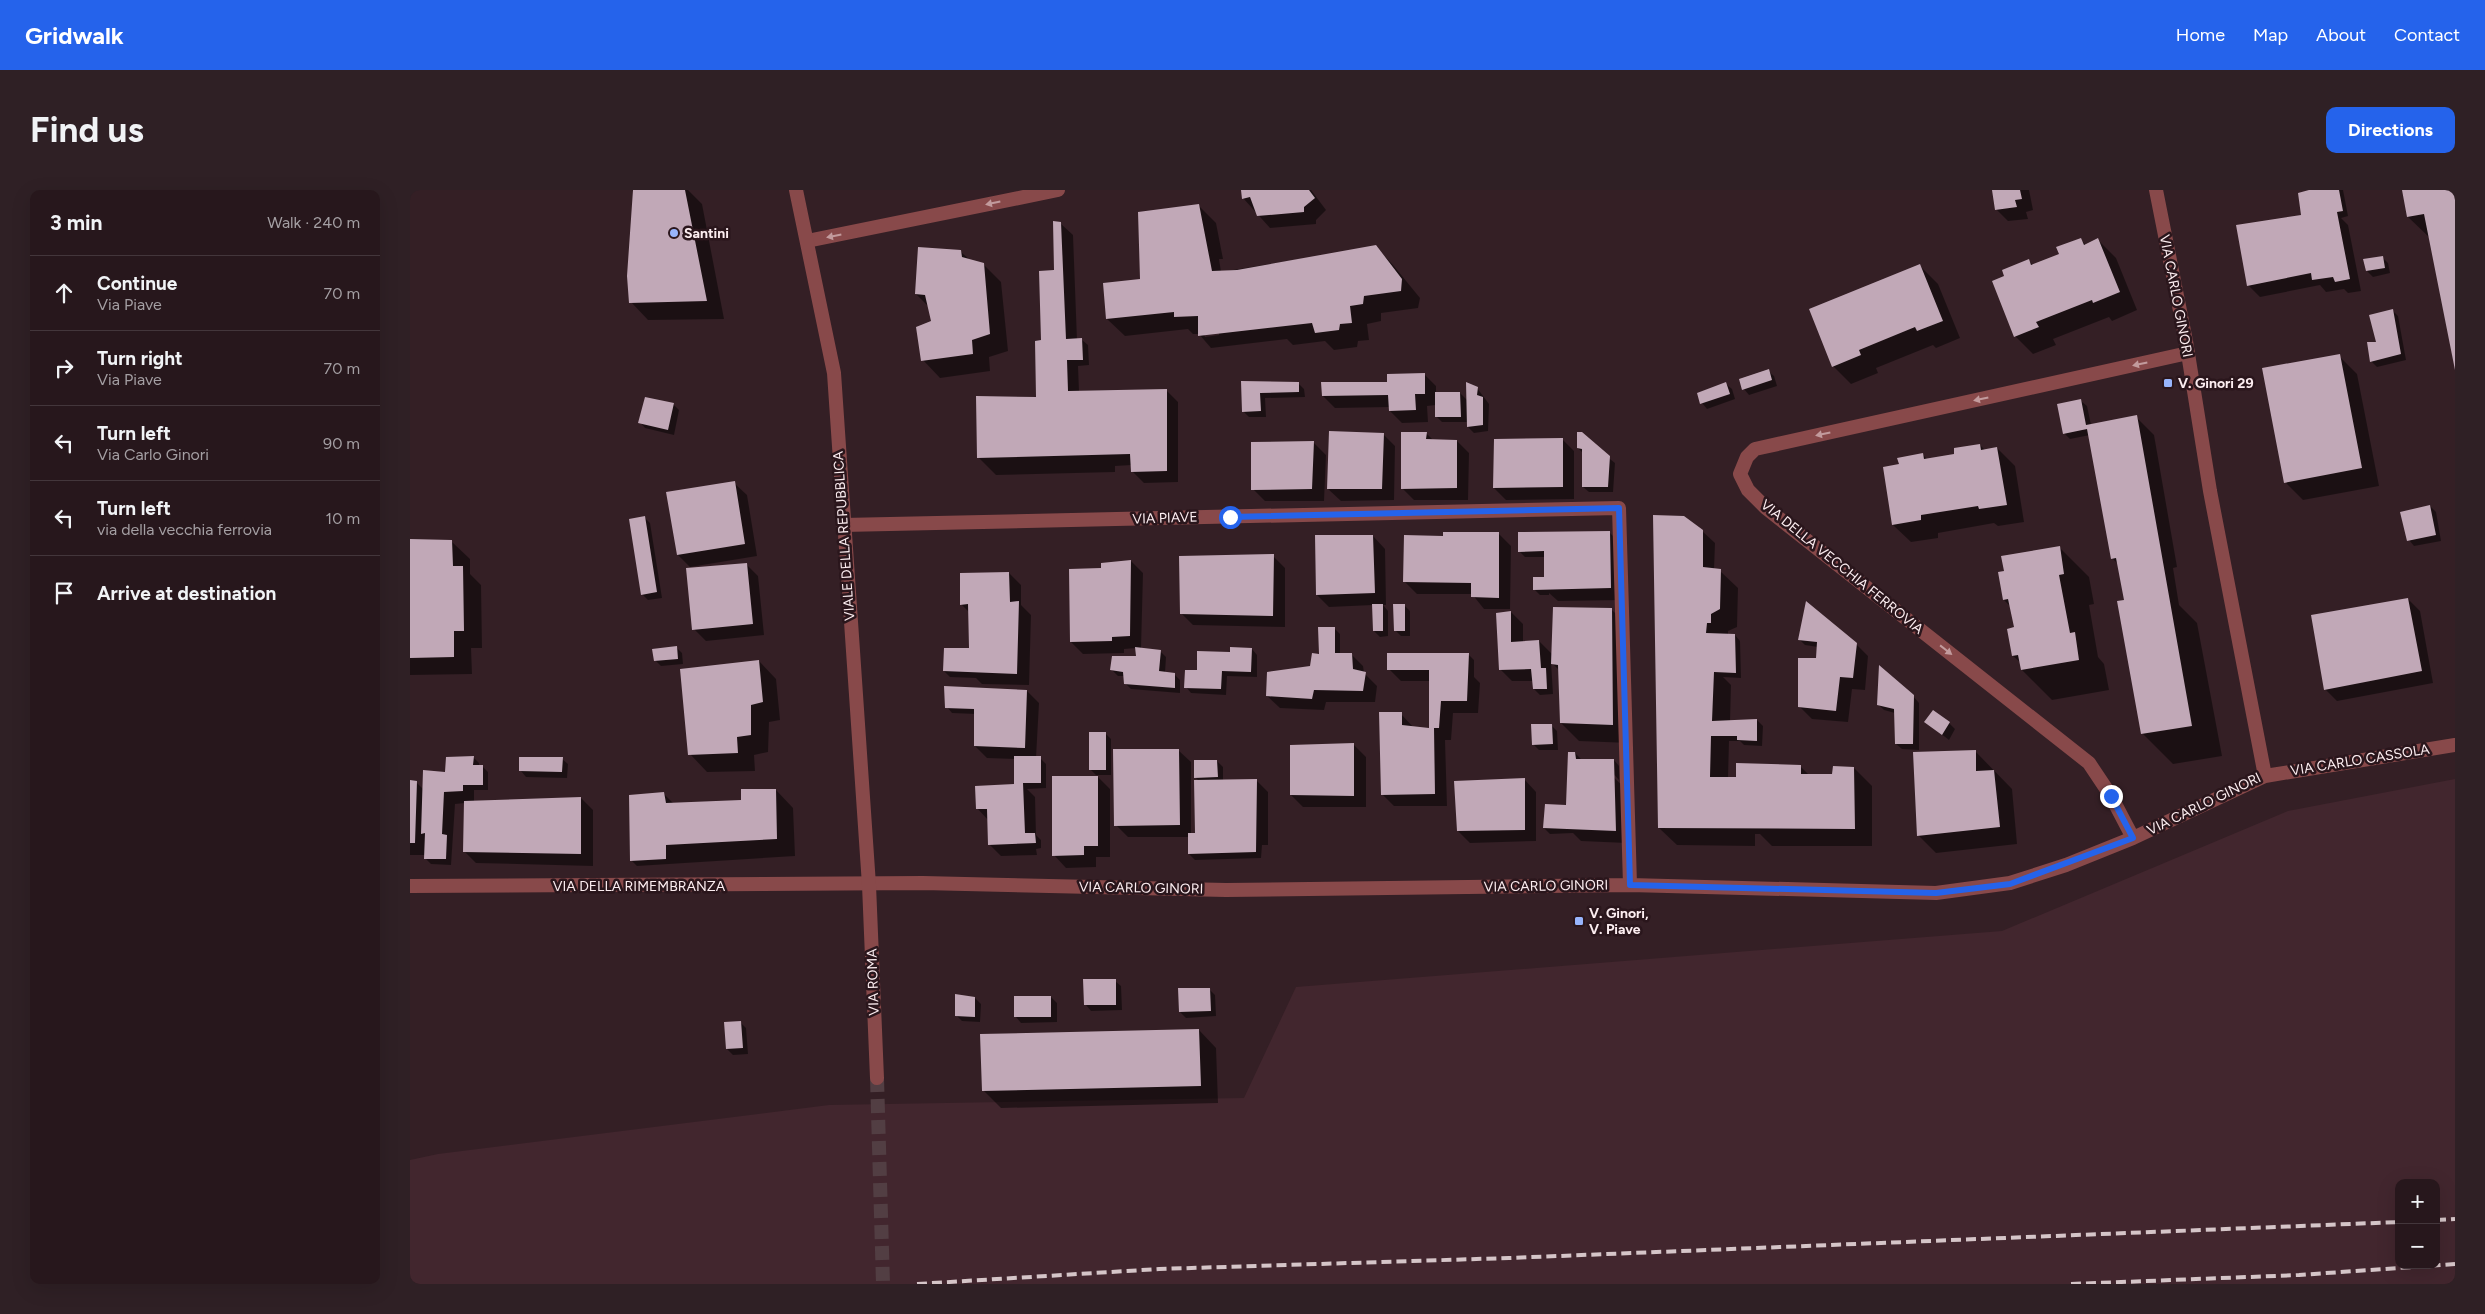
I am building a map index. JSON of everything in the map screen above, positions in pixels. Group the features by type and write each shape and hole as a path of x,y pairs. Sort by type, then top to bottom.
{"street":[{"name":"VIALE DELLA REPUBBLICA","path":"796,190 834,373 868,885"},
{"path":"807,241 1058,190"},
{"name":"VIA CARLO GINORI","path":"868,885 923,884 1226,890 1630,885 1936,893 2010,884 2133,838 2265,776 2210,491 2188,353 2156,190"},
{"name":"VIA DELLA VECCHIA FERROVIA","path":"2133,838 2111,796 2089,762 1766,508 1748,490 1740,474 1747,457 1755,449 2188,353"},
{"name":"VIA PIAVE","path":"843,526 1619,508 1630,885"},
{"name":"VIA CARLO CASSOLA","path":"2265,776 2455,745"},
{"name":"VIA DELLA RIMEMBRANZA","path":"410,886 868,885"},
{"name":"VIA ROMA","path":"868,885 876,1078"}],"shaded area":[{"path":"2455,779 2455,1284 410,1284 410,1160 438,1154 829,1105 1244,1098 1296,987 2002,931 2288,811"}],"building":[{"path":"633,190 685,190 707,301 629,303 627,276"},
{"path":"1241,190 1309,190 1315,198 1304,207 1304,212 1257,216 1250,197 1242,199"},
{"path":"1992,190 2020,190 2022,199 2015,200 2017,207 1995,210"},
{"path":"2309,190 2339,190 2343,211 2337,212 2350,279 2335,282 2333,277 2312,280 2311,273 2247,286 2236,225 2301,215 2298,193"},
{"path":"2402,190 2455,190 2455,370 2424,214 2407,217"},
{"path":"1199,204 1212,271 1237,270 1376,245 1402,279 1401,291 1364,296 1363,304 1350,306 1352,323 1340,324 1339,330 1315,333 1312,323 1198,336 1198,316 1174,317 1174,312 1106,319 1103,283 1140,279 1138,212"},
{"path":"1053,221 1061,222 1066,339 1082,338 1083,360 1067,360 1068,391 1167,389 1167,471 1131,472 1130,454 977,458 976,396 1036,397 1035,341 1041,340 1039,271 1054,270"},
{"path":"2081,238 2084,245 2098,238 2120,292 2093,303 2092,300 2036,322 2039,327 2014,337 1992,281 2004,276 2002,270 2029,259 2031,265 2059,254 2056,247"},
{"path":"918,247 961,250 962,257 984,263 990,334 972,340 973,354 921,361 916,327 931,321 925,295 915,294"},
{"path":"2383,256 2385,268 2366,271 2363,259"},
{"path":"1920,264 1943,321 1917,331 1915,327 1859,350 1861,355 1832,367 1809,309"},
{"path":"2393,309 2401,354 2370,362 2367,342 2376,342 2369,315"},
{"path":"2340,354 2362,468 2284,483 2262,368"},
{"path":"1769,369 1772,380 1742,390 1739,379"},
{"path":"1425,373 1425,394 1415,394 1416,410 1389,411 1388,395 1322,396 1321,382 1387,382 1387,374"},
{"path":"1241,381 1299,382 1299,392 1260,393 1261,411 1242,412"},
{"path":"1466,382 1478,387 1477,395 1483,397 1483,425 1467,427"},
{"path":"1726,382 1730,394 1700,404 1697,393"},
{"path":"1435,392 1460,392 1461,417 1435,417"},
{"path":"645,397 674,403 668,430 638,423"},
{"path":"2081,399 2086,425 2137,415 2192,726 2141,734 2117,601 2124,600 2116,558 2111,559 2087,429 2063,434 2057,404"},
{"path":"1329,431 1384,433 1382,489 1327,489"},
{"path":"1401,432 1427,432 1426,439 1457,440 1457,488 1401,489"},
{"path":"1577,432 1582,432 1610,456 1608,487 1582,487 1582,449 1577,448"},
{"path":"1563,438 1563,487 1493,488 1494,439"},
{"path":"1314,441 1312,489 1251,490 1251,442"},
{"path":"1980,444 1981,450 1997,447 2007,505 1979,509 1978,506 1921,515 1921,520 1892,525 1883,467 1899,464 1897,458 1923,453 1924,459 1954,454 1954,448"},
{"path":"735,481 745,544 677,555 666,492"},
{"path":"2430,505 2436,535 2407,541 2400,512"},
{"path":"1653,515 1684,516 1703,530 1703,567 1721,569 1720,609 1711,614 1711,623 1707,623 1706,633 1735,634 1736,673 1714,672 1712,721 1757,719 1757,741 1737,740 1737,736 1711,736 1710,777 1736,777 1736,763 1801,765 1801,774 1832,774 1833,766 1854,767 1855,829 1658,828"},
{"path":"645,516 657,592 641,595 629,519"},
{"path":"1610,531 1611,588 1533,590 1533,577 1544,577 1544,551 1518,552 1518,532"},
{"path":"1443,532 1499,532 1499,598 1471,597 1471,583 1403,582 1404,535 1443,536"},
{"path":"1315,535 1373,535 1375,593 1316,595"},
{"path":"410,539 452,540 453,566 463,566 464,631 454,631 454,657 410,658"},
{"path":"2060,546 2064,574 2059,575 2070,633 2075,632 2079,660 2021,670 2018,655 2012,656 2007,629 2014,627 2008,599 2003,600 1998,572 2004,571 2001,556"},
{"path":"1274,554 1273,616 1180,614 1179,556"},
{"path":"1131,560 1130,636 1112,637 1112,641 1070,642 1069,569 1101,568 1101,563"},
{"path":"747,563 753,624 692,630 686,568"},
{"path":"1009,572 1010,602 1019,601 1017,674 943,671 944,648 969,648 968,604 960,605 960,573"},
{"path":"2408,598 2422,671 2324,690 2311,615"},
{"path":"1806,601 1857,643 1853,678 1840,677 1836,711 1798,707 1798,658 1816,658 1817,642 1798,640"},
{"path":"1372,604 1383,604 1383,631 1373,631"},
{"path":"1393,604 1405,604 1405,631 1394,631"},
{"path":"1553,607 1612,608 1613,725 1560,723 1558,665 1551,664"},
{"path":"1511,611 1511,642 1539,640 1541,668 1546,668 1547,689 1533,689 1531,669 1499,670 1496,613"},
{"path":"1318,627 1335,627 1335,653 1352,653 1353,669 1366,672 1363,691 1314,690 1312,699 1266,696 1267,672 1310,666 1312,653 1319,654"},
{"path":"677,646 678,659 654,661 652,649"},
{"path":"1135,647 1161,650 1159,671 1175,673 1175,688 1124,684 1123,672 1110,670 1112,656 1136,656"},
{"path":"1230,647 1252,648 1251,672 1222,671 1221,689 1184,688 1185,670 1197,670 1197,651 1230,652"},
{"path":"1387,653 1469,653 1467,701 1441,701 1439,728 1434,728 1435,794 1381,795 1379,712 1402,712 1402,725 1429,728 1429,670 1387,670"},
{"path":"759,660 763,702 751,705 751,735 737,737 738,753 688,755 680,669"},
{"path":"1879,665 1914,695 1913,744 1895,744 1894,709 1877,705"},
{"path":"944,686 1027,690 1025,748 974,746 974,709 945,708"},
{"path":"1933,710 1950,722 1942,735 1924,722"},
{"path":"1531,724 1552,724 1553,744 1532,745"},
{"path":"1089,732 1106,732 1106,770 1089,770"},
{"path":"1354,743 1354,796 1290,795 1290,745"},
{"path":"1113,749 1179,749 1180,825 1114,826"},
{"path":"1976,750 1976,771 1994,770 2000,827 1917,836 1913,752"},
{"path":"1568,752 1575,752 1576,759 1614,759 1616,831 1543,828 1545,804 1566,805"},
{"path":"474,756 473,765 483,765 483,785 463,785 463,791 444,792 442,834 447,835 446,859 424,859 425,833 421,834 423,770 445,772 446,757"},
{"path":"1014,756 1041,756 1041,783 1023,783 1025,833 1035,833 1036,843 988,845 987,809 976,809 975,786 1014,784"},
{"path":"519,757 563,757 562,772 519,771"},
{"path":"1194,760 1217,760 1218,777 1194,778"},
{"path":"1052,776 1098,776 1098,846 1084,846 1084,855 1052,856"},
{"path":"1525,778 1525,830 1457,831 1454,781"},
{"path":"1257,779 1256,852 1188,854 1188,833 1195,833 1194,780"},
{"path":"410,780 417,781 415,843 410,843"},
{"path":"741,789 776,789 777,839 666,845 666,859 630,861 629,795 664,792 666,803 741,800"},
{"path":"581,797 581,854 463,852 464,801"},
{"path":"1083,979 1116,979 1116,1005 1084,1005"},
{"path":"1178,988 1210,988 1211,1011 1179,1012"},
{"path":"955,994 975,997 975,1017 955,1016"},
{"path":"1014,996 1051,996 1051,1017 1014,1017"},
{"path":"741,1021 743,1048 726,1049 724,1022"},
{"path":"1199,1029 1201,1086 982,1091 980,1034"}],"tunnel":[{"path":"877,1078 883,1284"}],"railway":[{"path":"2440,1220 2455,1219"},
{"path":"917,1284 1159,1269 1509,1258 2395,1222"},
{"path":"2071,1284 2299,1275 2455,1264"}],"place":[{"name":"Santini","path":"674,233"},
{"name":"V. Ginori 29","path":"2168,383"},
{"name":"V. Ginori, V. Piave","path":"1579,921"}],"route":[{"path":"1230,517 1619,508 1630,885 1936,893 2010,884 2066,865 2133,838 2111,796"}]}
